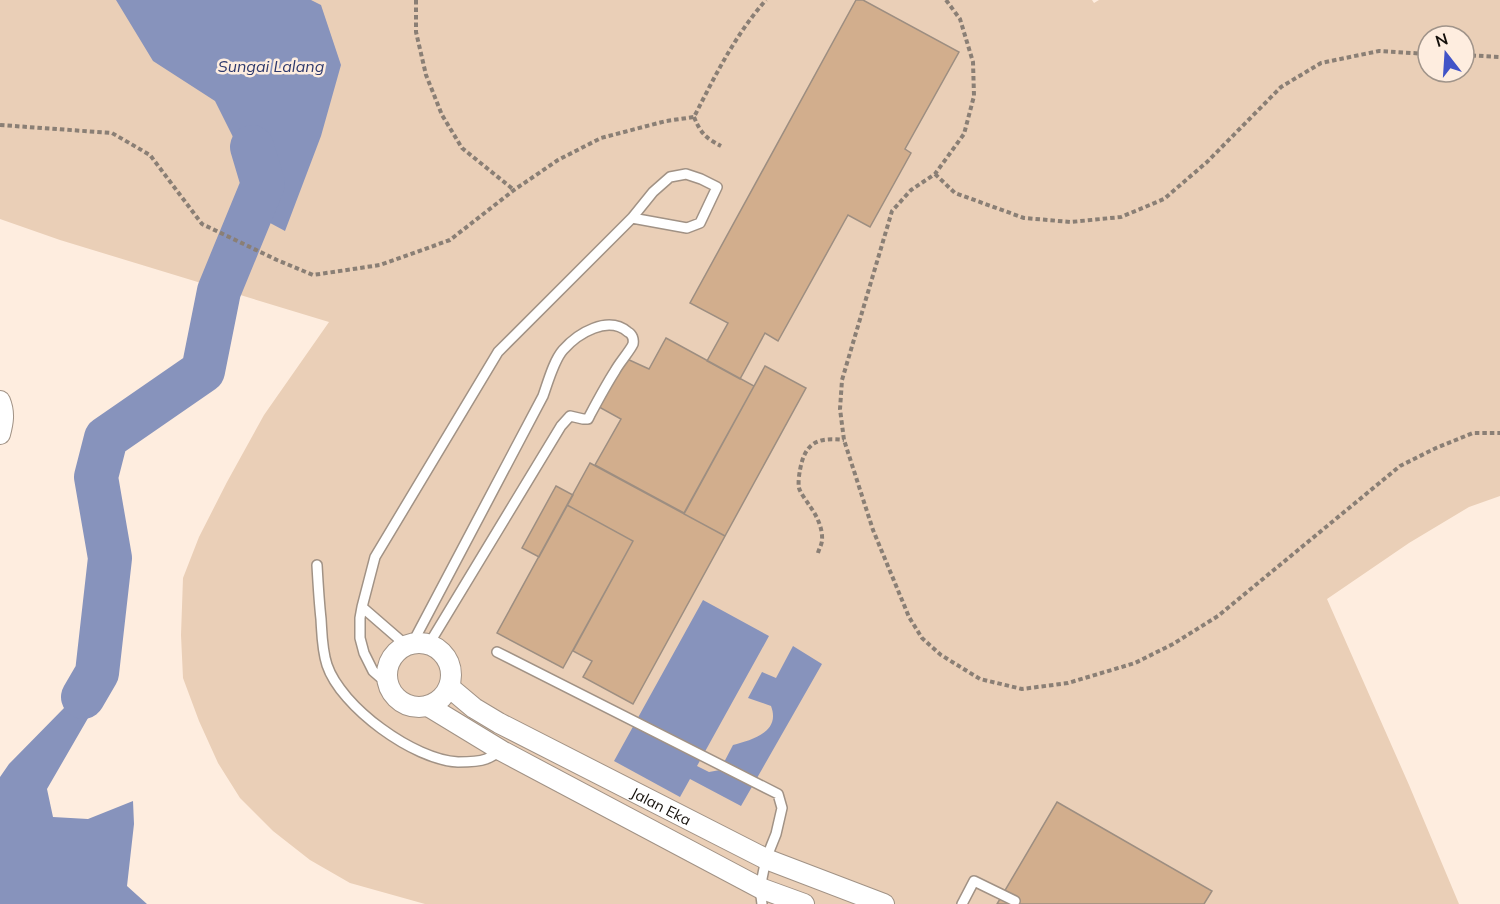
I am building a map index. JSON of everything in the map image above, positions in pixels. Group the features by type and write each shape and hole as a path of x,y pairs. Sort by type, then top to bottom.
{"street":[{"path":"0,401 3,409 3,423 0,434"},
{"path":"389,685 387,672 390,661 398,651 416,644 442,653 449,663 451,675 449,687 440,699 428,706"},
{"name":"Jalan Eka","path":"389,685 394,695 404,703 415,707 428,706 502,751 761,896 804,904"},
{"name":"Jalan Eka","path":"449,687 474,708 499,723 766,859 884,904"}],"lane":[{"path":"389,685 373,670 364,653 360,638 362,607 375,557 498,352 670,177 686,174 717,188 700,224 687,228 632,218"},
{"path":"609,324 621,327 630,333 633,344 615,370 588,418 570,416 561,426 416,644 543,396 562,351 577,338 600,326 609,324"},
{"path":"316,565 323,648 328,667 338,685 359,710 381,729 437,758 459,762 485,759 502,751"},
{"path":"362,607 416,644"},
{"path":"497,652 778,794 782,808 776,834 766,859 761,896"},
{"path":"962,904 974,881 1015,901"}],"path":[{"path":"416,0 416,32 426,75 442,115 462,148 514,190"},
{"path":"694,117 725,58 756,11 766,0"},
{"path":"946,0 960,19 973,62 974,96 964,134 935,174 911,190 892,211 842,381 840,409 844,440 873,530 909,617 922,638 941,655 980,679 1022,689 1068,683 1135,663 1173,644 1218,616 1400,466 1473,433 1500,432"},
{"path":"935,174 955,193 1024,218 1071,222 1121,217 1164,199 1207,162 1281,87 1321,63 1379,51 1416,53"},
{"path":"1476,56 1500,57"},
{"path":"0,125 112,133 150,155 202,224 277,261 313,275 380,265 450,240 514,190 558,160 601,138 666,121 694,117"},
{"path":"694,117 706,138 722,146"},
{"path":"818,553 822,539 821,526 799,488 802,460 808,448 817,441 828,438 844,440"}],"shaded area":[{"path":"0,0 1092,0 1094,3 1099,0 1500,0 1500,496 1469,507 1409,543 1327,599 1459,904 425,904 350,883 310,860 273,831 240,798 218,763 183,678 181,635 183,578 199,537 264,415 329,322 60,240 0,219"}],"water":[{"name":"Sungai Lalang","path":"116,0 311,0 321,5 341,65 321,136 285,231 259,217 248,167 215,101 153,61"},
{"path":"703,600 769,636 697,766 709,772 720,770 733,745 756,737 768,728 773,715 771,706 748,698 762,672 776,678 793,646 822,664 741,806 690,779 680,797 614,761"},
{"path":"101,641 106,687 47,789 53,817 88,819 133,801 134,824 127,886 147,904 0,904 0,777 9,764 64,708"}],"building":[{"path":"856,0 863,0 959,52 905,149 911,153 870,227 848,215 778,341 765,333 740,379 707,361 728,323 690,303"},
{"path":"666,338 754,386 684,513 595,465 621,419 599,407 625,358 649,369"},
{"path":"765,366 806,388 725,536 684,514"},
{"path":"590,463 725,536 633,704 583,677 592,661 573,651 633,541 567,505"},
{"path":"556,486 573,495 539,557 522,548"},
{"path":"567,505 633,541 563,668 497,633"},
{"path":"1057,802 1212,891 1204,904 997,904"}],"waterway":[{"path":"83,697 97,673 110,558 96,477 106,438 203,371 219,291 263,184 252,147"}]}
